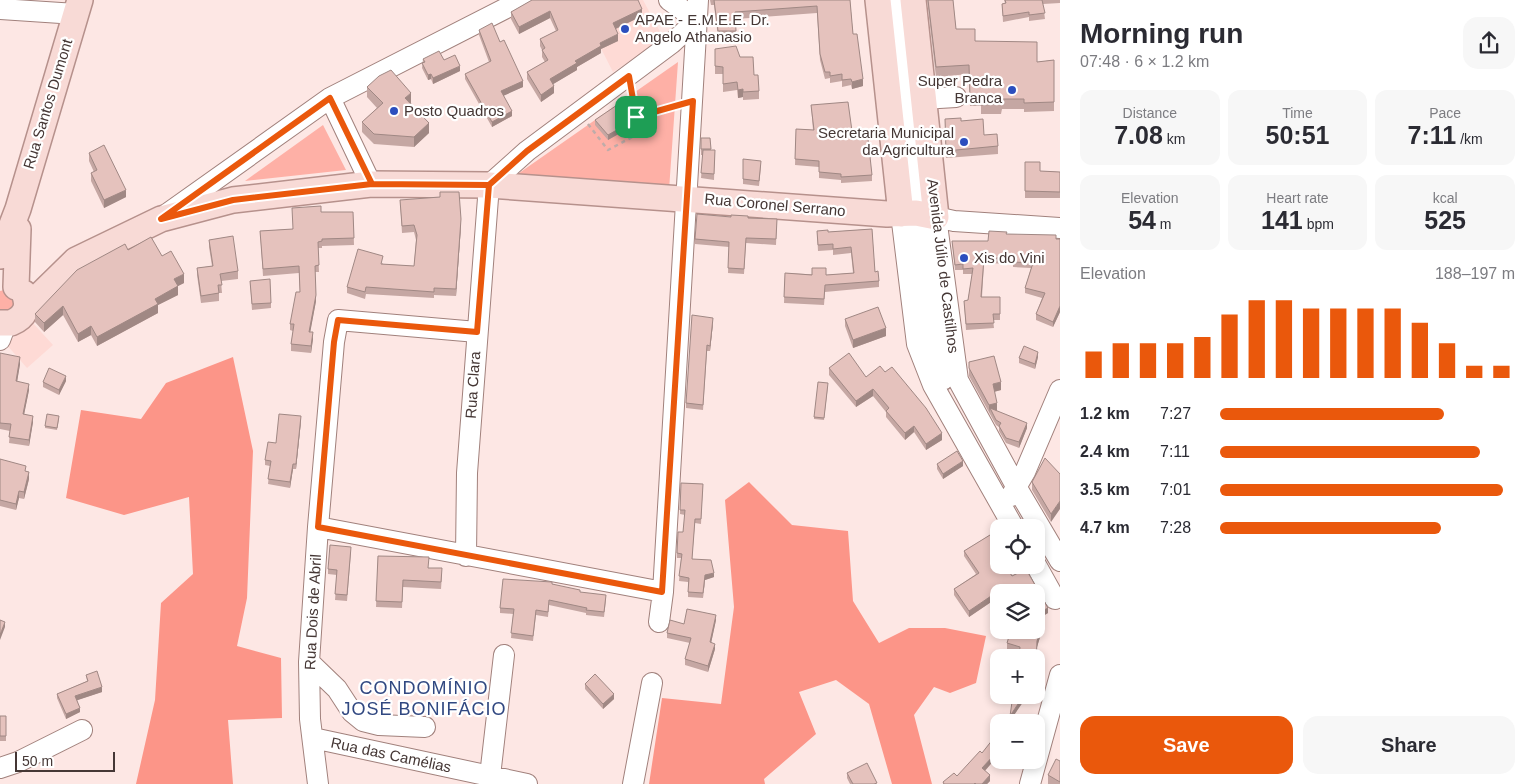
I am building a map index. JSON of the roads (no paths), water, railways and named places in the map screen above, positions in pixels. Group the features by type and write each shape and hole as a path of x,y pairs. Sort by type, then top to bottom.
{"main road":[{"name":"Avenida Júlio de Castilhos","path":"878,0 914,181 917,215"},
{"name":"Avenida Júlio de Castilhos","path":"913,0 922,99 914,181 917,215"},
{"name":"Rua Santos Dumont","path":"0,256 18,209 78,7"},
{"name":"Rua Coronel Serrano","path":"1,329 21,317 14,293 76,260 161,219 233,200 372,184 489,185 917,215"},
{"name":"Rua Santos Dumont","path":"14,293 18,209"}],"street":[{"path":"161,219 330,98 522,0"},
{"path":"669,0 697,20"},
{"path":"659,622 698,0"},
{"path":"896,0 914,181"},
{"path":"0,8 78,7"},
{"path":"489,185 527,151 672,43 697,20"},
{"path":"922,99 956,97"},
{"path":"330,98 372,184"},
{"name":"Rua Clara","path":"466,556 467,473 489,185"},
{"name":"Rua Coronel Serrano","path":"917,215 954,221 1060,228"},
{"name":"Avenida Júlio de Castilhos","path":"917,215 917,344 1017,488 1060,561"},
{"name":"Avenida Júlio de Castilhos","path":"917,215 945,382 1009,519"},
{"name":"Rua Dois de Abril","path":"318,784 313,738 309,662 318,527 334,342 338,320 477,332"},
{"path":"1002,507 1017,488 1060,390"},
{"path":"318,527 662,592"},
{"path":"1041,574 1058,602"},
{"path":"490,776 504,655"},
{"path":"309,662 337,689 352,712 362,721 379,725 425,727"},
{"path":"1030,782 1060,675"},
{"path":"633,784 652,684"},
{"path":"0,768 18,762 82,730"},
{"name":"Rua das Camélias","path":"313,738 527,784"}],"place":[{"name":"APAE - E.M.E.E. Dr. Angelo Athanasio","path":"625,29"},
{"name":"Super Pedra Branca","path":"1012,90"},
{"name":"Posto Quadros","path":"394,111"},
{"name":"Secretaria Municipal da Agricultura","path":"964,142"},
{"name":"Xis do Vini","path":"964,258"}],"district":[{"name":"CONDOMÍNIO JOSÉ BONIFÁCIO","path":"424,698"}]}
